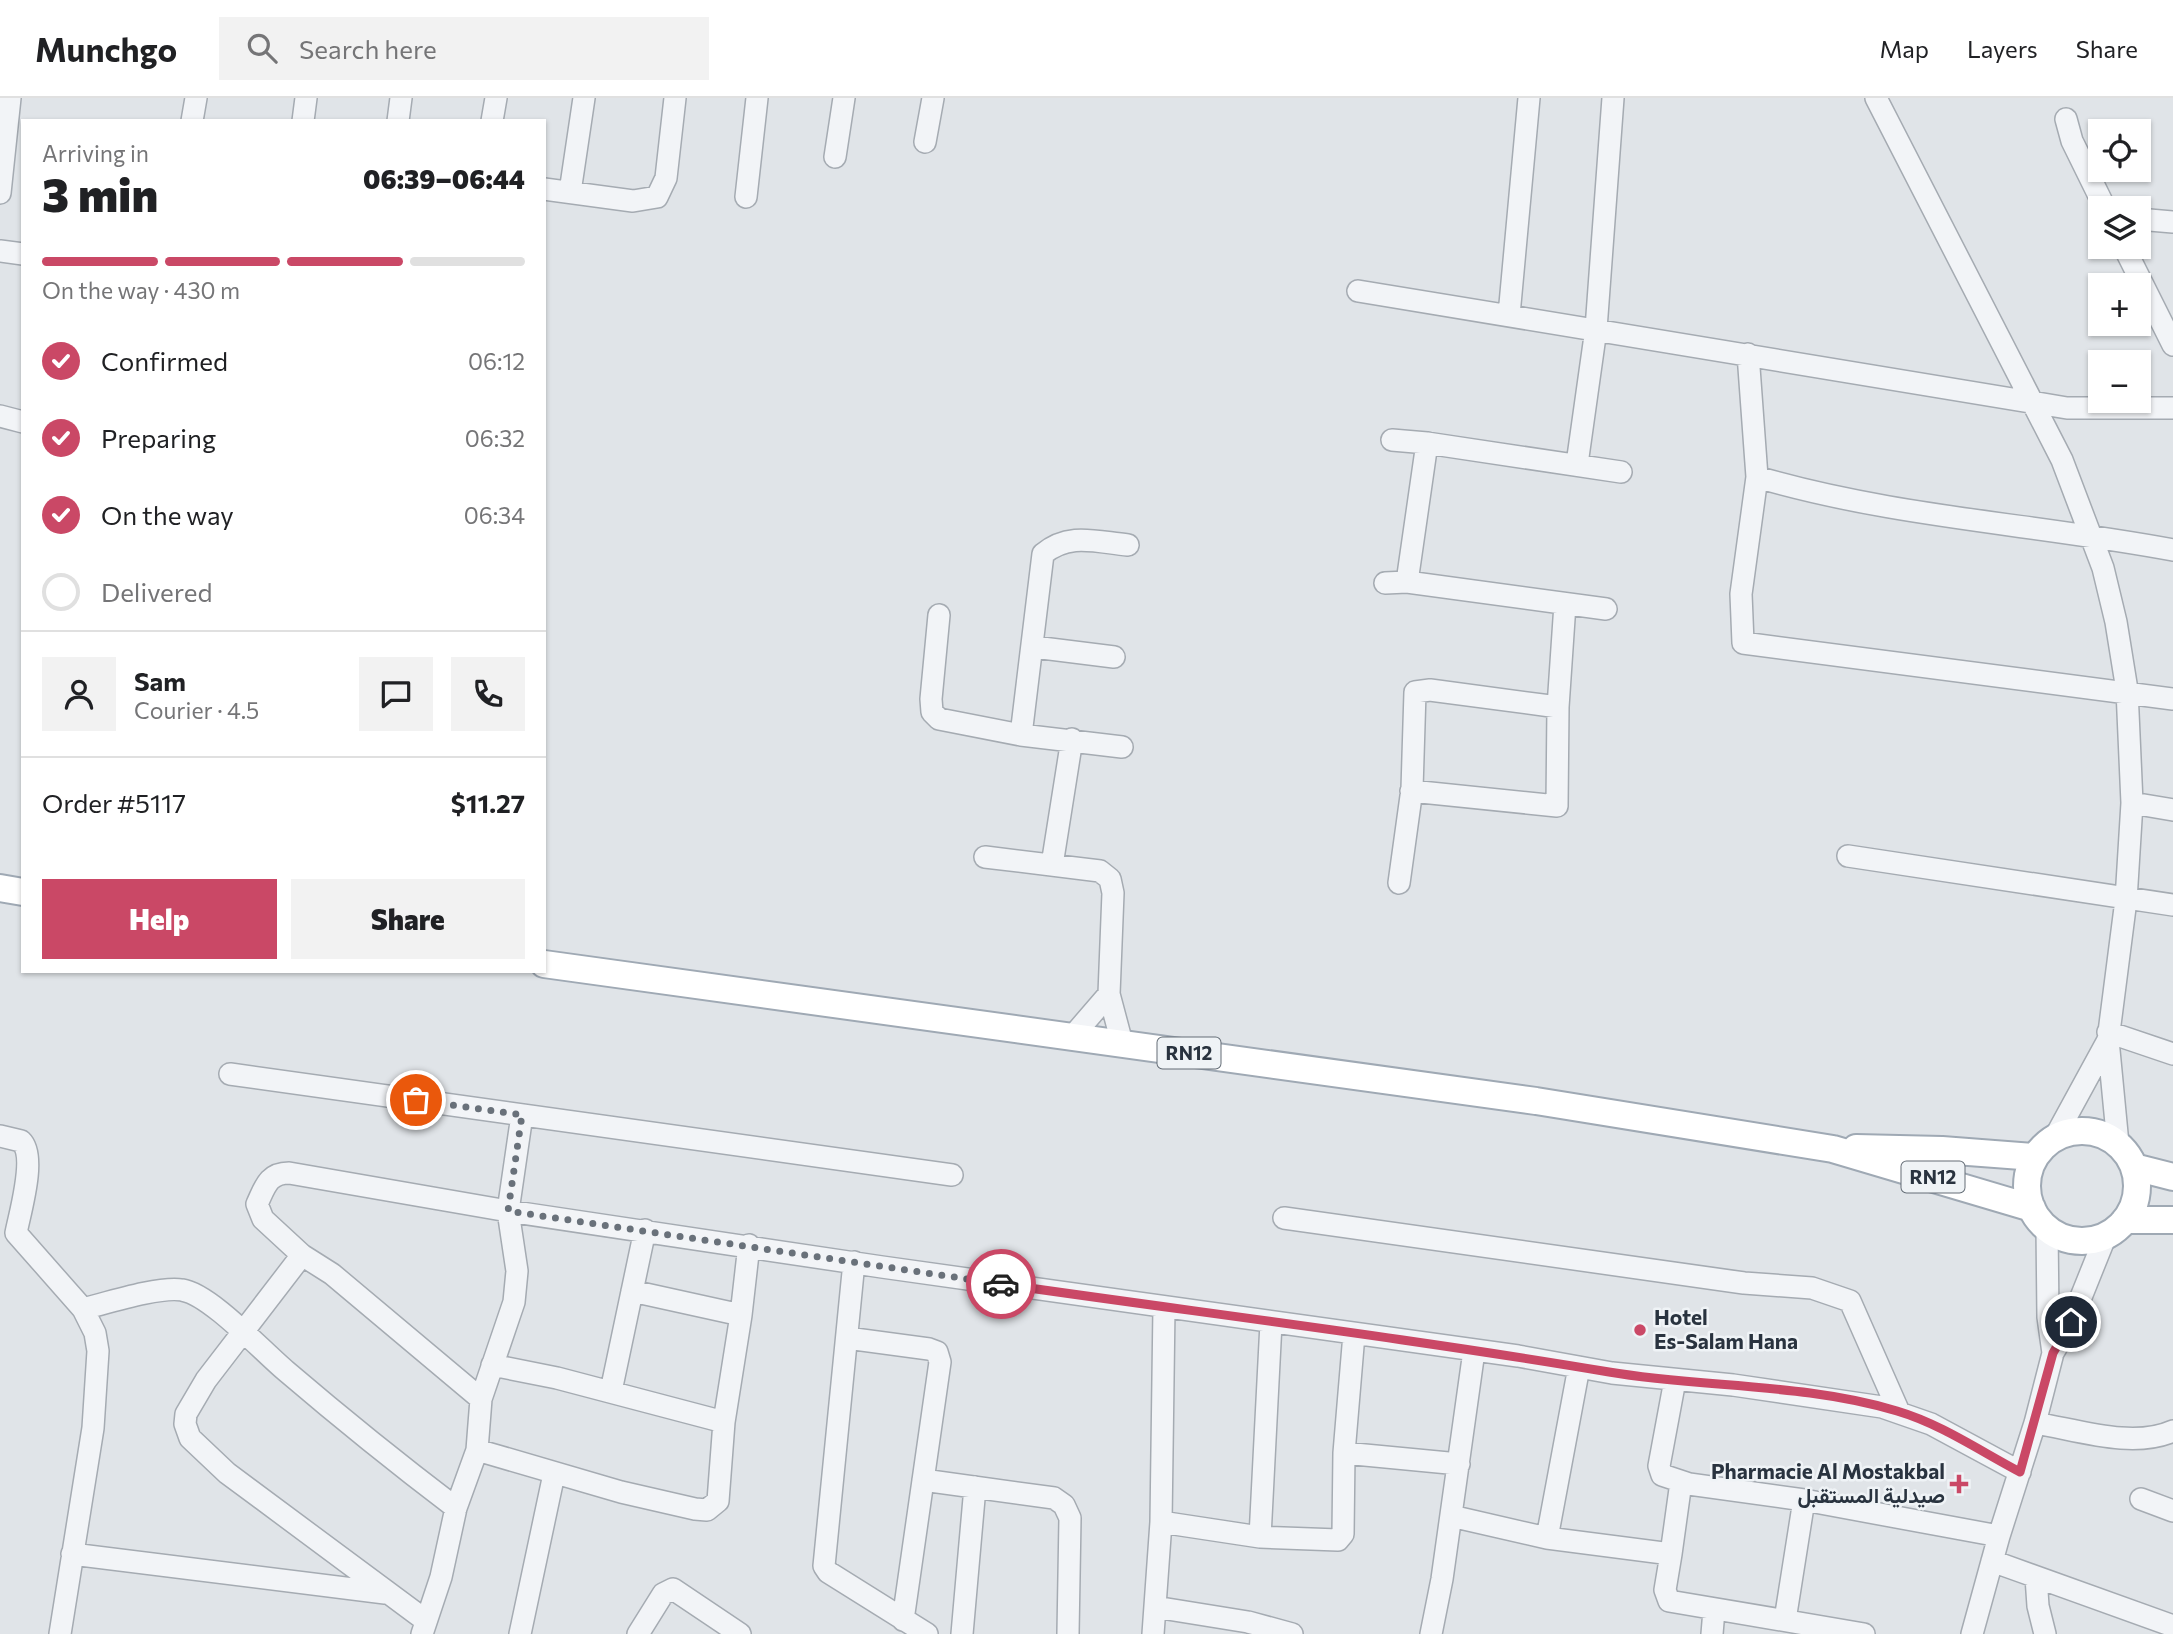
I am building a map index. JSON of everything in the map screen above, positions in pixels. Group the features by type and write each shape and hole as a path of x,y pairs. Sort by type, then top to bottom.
{"main road":[{"path":"0,888 21,892"},
{"name":"RN12","path":"546,964 1536,1101 1833,1149 2040,1218"},
{"path":"2116,1227 2136,1194 2134,1167 2118,1144 2093,1132 2066,1133 2044,1148 2027,1182 2040,1218 2058,1234 2082,1240 2116,1227 2173,1220"},
{"name":"RN12","path":"1833,1149 2044,1148"},
{"path":"2134,1167 2173,1177"}],"street":[{"path":"0,192 10,98"},
{"path":"192,119 195,98"},
{"path":"303,119 306,98"},
{"path":"398,119 401,98"},
{"path":"492,119 496,98"},
{"path":"570,192 584,98"},
{"path":"546,188 633,201 657,197 666,178 675,98"},
{"path":"746,197 757,98"},
{"path":"835,156 844,98"},
{"path":"925,142 933,98"},
{"path":"1509,315 1529,98"},
{"path":"1577,464 1596,329 1614,98"},
{"path":"1876,98 2062,460 2092,535 2116,622 2127,690 2132,803 2126,900 2108,1036 2118,1144"},
{"path":"2066,119 2072,141 2099,196"},
{"path":"2151,220 2173,222"},
{"path":"0,251 21,254"},
{"path":"2131,259 2165,314 2173,345"},
{"path":"1358,291 2067,408 2173,408"},
{"path":"1748,354 1757,477 1741,594 1743,643 2173,698"},
{"path":"0,416 21,421"},
{"path":"1392,440 1621,472"},
{"path":"1407,582 1427,443"},
{"path":"1757,477 1831,498 2030,530 2092,535 2173,550"},
{"path":"1021,735 1034,647 1043,554 1058,542 1070,540 1128,545"},
{"path":"1385,583 1407,582 1606,609"},
{"path":"1411,791 1556,806 1558,707 1565,604"},
{"path":"940,615 931,699 933,712 939,719 1021,735 1122,747"},
{"path":"1034,647 1114,657"},
{"path":"1399,883 1411,791 1415,692 1430,690 1558,707"},
{"path":"1052,864 1072,739"},
{"path":"2132,803 2173,810"},
{"path":"1848,856 2173,905"},
{"path":"985,857 1100,871 1110,879 1113,893 1110,994 1122,1044"},
{"path":"1072,1037 1110,994"},
{"path":"2108,1036 2173,1054"},
{"path":"2044,1148 2108,1036"},
{"path":"230,1074 952,1175"},
{"path":"302,1255 206,1380 185,1424 190,1438 227,1473 284,1513 386,1593 424,1627 441,1577 456,1508 477,1450 481,1399 514,1302 517,1271 508,1211 522,1115"},
{"path":"0,1136 21,1141 28,1151 28,1167 8,1232 83,1309 95,1334 98,1377 60,1634"},
{"path":"481,1399 331,1274 302,1255 259,1212 257,1204 273,1175 289,1173 508,1211 1271,1323 1675,1380 1835,1399 1899,1412 1957,1437 2020,1472"},
{"path":"1283,1218 1744,1283 1812,1288 1850,1301 1899,1412"},
{"path":"2040,1218 2053,1353"},
{"path":"1972,1634 1998,1536 2035,1423 2053,1353 2071,1322 2116,1227"},
{"path":"611,1391 645,1230"},
{"path":"477,1450 554,1474 644,1497 707,1510 718,1502 724,1422 749,1245"},
{"path":"854,1262 824,1566 828,1572 926,1634"},
{"path":"83,1309 181,1289 193,1293 244,1330 282,1369 456,1508"},
{"path":"632,1291 741,1315"},
{"path":"1153,1634 1161,1522 1164,1307"},
{"path":"1260,1537 1271,1323"},
{"path":"1161,1522 1260,1537 1338,1540 1343,1534 1344,1453 1354,1334"},
{"path":"847,1338 937,1352 940,1362 903,1620"},
{"path":"1432,1634 1474,1351"},
{"path":"492,1365 611,1391 724,1422"},
{"path":"1547,1538 1580,1367"},
{"path":"1675,1380 1660,1471 1682,1482 1804,1500 1998,1536"},
{"path":"2035,1423 2127,1438 2156,1438 2173,1431"},
{"path":"1344,1453 1459,1464"},
{"path":"520,1634 554,1474"},
{"path":"923,1480 1054,1498 1064,1504 1070,1518 1068,1634"},
{"path":"1682,1482 1665,1597 1669,1601 1864,1634"},
{"path":"962,1634 975,1487"},
{"path":"2141,1499 2173,1511"},
{"path":"1785,1620 1804,1500"},
{"path":"1451,1516 1547,1538 1671,1554"},
{"path":"72,1554 386,1593"},
{"path":"1992,1561 2173,1626"},
{"path":"2036,1577 2038,1606 2045,1634"},
{"path":"638,1634 663,1594 673,1589 740,1634"},
{"path":"1155,1607 1248,1628 1292,1634"},
{"path":"1712,1634 1714,1610"}],"way so far":[{"path":"416,1100 522,1115 508,1211 1001,1284"}],"place":[{"name":"Hotel Es-Salam Hana","path":"1640,1330"},
{"name":"Pharmacie Al Mostakbal صيدلية المستقبل","path":"1959,1484"}],"route":[{"path":"1001,1284 1518,1356 1612,1373 1733,1385 1882,1407 1944,1430 2020,1472 2053,1353 2071,1322"}]}
